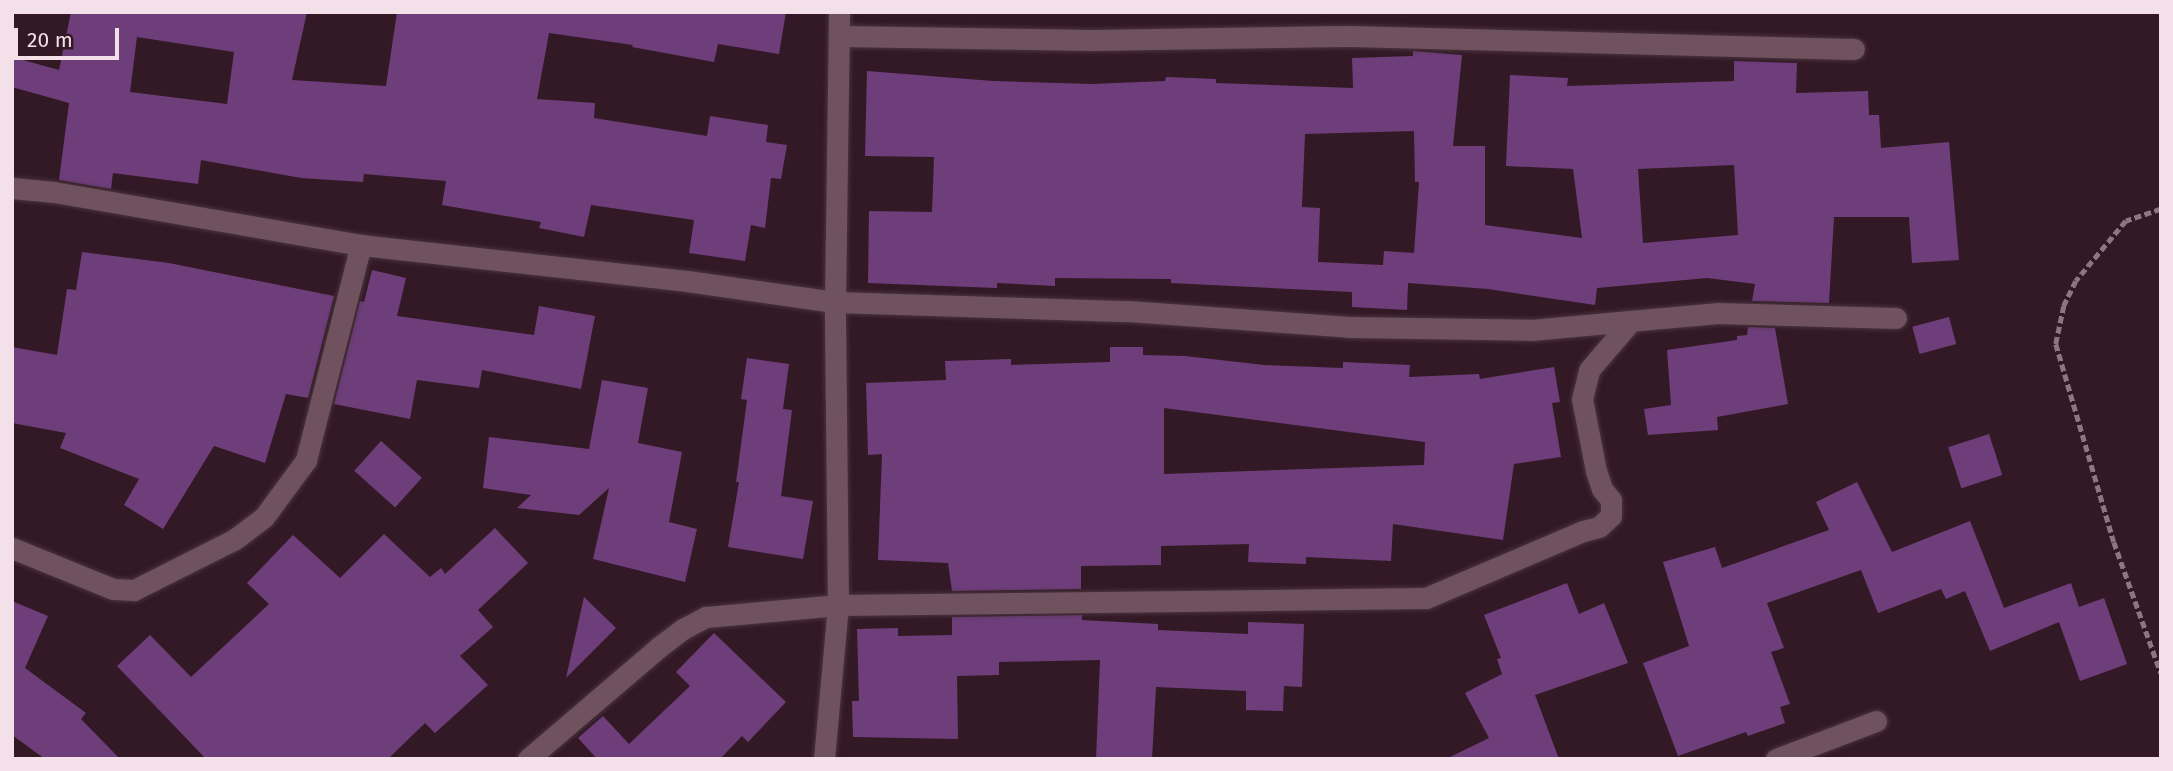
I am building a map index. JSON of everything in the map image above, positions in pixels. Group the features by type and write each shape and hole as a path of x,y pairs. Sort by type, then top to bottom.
{"street":[{"path":"824,759 838,606 835,302 839,12"},
{"path":"840,36 1093,40 1351,36 1854,48"},
{"path":"12,188 54,192 361,245 687,281 835,302 1128,311 1349,327 1531,330 1718,313 1896,318"},
{"path":"12,548 113,589 134,590 235,539 264,517 306,460 361,245"},
{"path":"528,759 659,647 683,629 706,617 838,606 1426,598 1583,531 1599,527 1611,516 1611,500 1602,489 1596,471 1582,399 1589,370 1630,321"},
{"path":"1776,759 1876,721"}],"path":[{"path":"2161,209 2126,221 2076,281 2064,306 2056,344 2114,542 2161,673"}],"building":[{"path":"71,12 307,12 292,80 386,86 397,12 786,12 779,54 718,44 714,62 632,47 633,45 549,33 537,99 595,103 594,118 707,136 710,116 768,125 766,142 787,145 781,179 771,178 765,228 751,225 745,261 689,253 694,220 591,205 584,237 539,228 541,222 442,205 446,181 364,174 363,182 301,178 201,160 198,184 113,173 111,189 59,180 69,103 12,87 12,57 59,70","holes":["137,37 234,52 227,104 130,92"]},
{"path":"1413,51 1462,55 1453,146 1485,146 1485,225 1582,238 1573,169 1506,166 1510,75 1568,78 1567,86 1734,81 1734,61 1797,63 1796,93 1868,91 1869,115 1879,115 1881,148 1949,142 1959,260 1912,263 1909,217 1834,217 1829,303 1752,301 1755,284 1707,278 1597,288 1595,305 1488,289 1408,283 1407,310 1352,307 1352,292 1171,283 1171,279 1055,278 1055,286 997,283 997,288 868,283 869,211 932,212 934,157 865,156 867,71 993,81 1092,84 1165,81 1166,77 1216,79 1216,83 1353,88 1352,58 1413,56","holes":["1414,131 1415,182 1419,182 1414,253 1384,251 1383,265 1318,262 1320,208 1302,207 1305,134","1734,165 1738,235 1643,243 1638,169"]},
{"path":"82,252 169,263 334,296 308,398 286,394 265,463 214,446 163,529 124,505 139,479 60,448 66,433 12,423 12,347 57,355 67,289 76,290"},
{"path":"372,270 406,278 397,316 534,335 539,306 595,316 581,389 482,370 479,388 417,380 410,419 334,404 360,301 364,302"},
{"path":"1949,317 1956,344 1920,354 1912,327"},
{"path":"1748,327 1775,328 1788,404 1717,417 1718,430 1648,435 1644,409 1671,405 1667,350 1737,340 1737,336 1747,335"},
{"path":"1110,347 1143,347 1143,355 1185,356 1264,365 1343,368 1343,362 1410,365 1409,377 1479,374 1480,379 1554,367 1560,402 1552,403 1561,457 1514,464 1503,540 1393,524 1391,561 1306,557 1306,564 1248,562 1249,544 1161,546 1161,565 1081,566 1081,589 952,591 948,563 878,560 882,454 868,455 866,383 946,380 945,361 1011,359 1011,365 1110,362","holes":["1164,408 1425,442 1424,465 1164,474"]},
{"path":"747,358 789,364 783,409 792,410 781,496 813,501 803,559 728,547 739,482 736,482 747,400 741,399"},
{"path":"602,380 648,388 638,443 682,452 669,522 697,529 685,582 593,559 609,488 579,515 517,508 531,495 483,488 489,437 589,449"},
{"path":"1989,434 2002,475 1961,488 1948,447"},
{"path":"381,441 422,478 395,508 354,471"},
{"path":"1857,482 1892,552 1970,521 2004,608 2071,583 2079,607 2104,598 2127,664 2080,681 2059,622 1990,651 1965,591 1946,599 1941,589 1878,613 1861,570 1767,603 1784,648 1771,652 1790,704 1780,707 1785,723 1748,736 1746,732 1678,756 1643,663 1689,646 1663,562 1715,547 1722,568 1829,530 1816,502"},
{"path":"495,528 528,563 478,610 493,627 460,656 488,685 435,733 425,723 388,759 206,759 117,666 150,635 191,677 269,604 247,583 293,535 340,578 384,534 430,577 441,568 445,574"},
{"path":"1567,583 1579,614 1604,603 1628,663 1535,695 1559,759 1446,759 1489,738 1465,693 1502,674 1497,659 1501,658 1484,615"},
{"path":"584,597 616,628 566,678"},
{"path":"12,601 48,616 25,668 86,713 81,719 120,759 45,759 12,735"},
{"path":"1082,615 1082,620 1158,624 1158,630 1248,634 1248,622 1304,624 1302,687 1284,686 1283,711 1246,710 1246,691 1156,687 1152,759 1096,759 1100,660 999,662 999,675 957,676 958,739 853,737 852,701 859,701 857,629 898,628 898,636 952,635 952,617"},
{"path":"714,633 786,702 748,742 742,736 720,759 597,759 578,738 603,716 629,744 690,686 676,672"}]}
